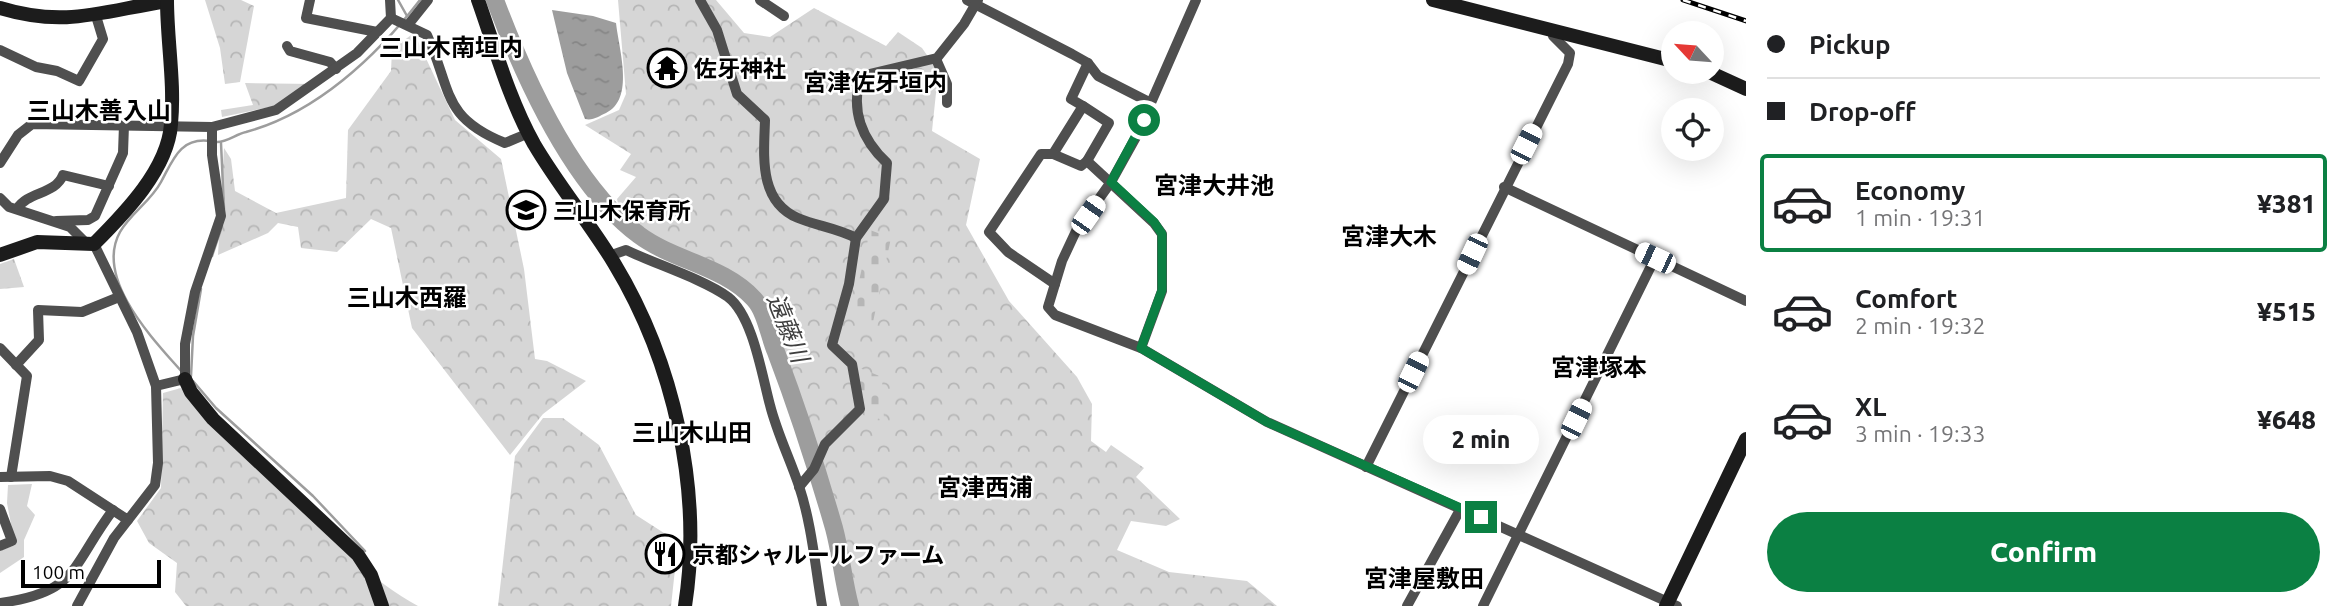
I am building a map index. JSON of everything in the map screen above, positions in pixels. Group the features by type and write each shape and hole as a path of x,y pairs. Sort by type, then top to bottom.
{"street":[{"path":"0,8 38,18 96,16 167,0 172,126 157,167 126,209 90,244 37,242 0,255"},
{"path":"310,0 306,18 376,32"},
{"path":"390,0 399,22 427,35 452,102 463,121 481,133 505,143 528,133"},
{"path":"0,163 18,135 32,124 212,127 276,110 336,69 376,32 399,22 428,0"},
{"path":"478,0 528,133 609,256 650,338 674,412 683,455 690,517 685,606"},
{"path":"700,0 717,30 737,94 765,120 764,179 777,200 795,217 838,228 856,238"},
{"path":"760,0 784,16"},
{"path":"1196,0 1151,103 1111,182 1076,231 1048,307 1055,315 1141,348 1267,422 1519,534 1670,605 1746,439"},
{"path":"1433,0 1661,58"},
{"path":"799,487 814,469 825,444 860,409 852,364 832,345 849,284 856,238 884,199 887,163 870,147 859,116 855,94 861,76 936,58 964,24 974,2 1088,64 1098,76 1151,103"},
{"path":"0,50 36,67 57,71 79,81 103,39 96,16"},
{"path":"1366,467 1570,57 1553,36 1553,30"},
{"path":"287,46 290,51 330,62 336,69"},
{"path":"936,58 947,84 947,103"},
{"path":"1055,285 1008,253 989,232 1041,154 1053,154 1081,166 1087,161 1109,123 1071,99 1088,64"},
{"path":"1724,79 1746,89"},
{"path":"1053,154 1083,106"},
{"path":"56,222 88,220 95,216 123,153 124,125"},
{"path":"212,127 212,155 221,216 195,292 185,344 185,379 191,392 213,419 358,555 371,575 382,606"},
{"path":"1087,161 1154,222 1162,234 1162,290 1141,348"},
{"path":"17,209 22,200 57,186 63,175 109,186"},
{"path":"1504,187 1746,301"},
{"path":"0,198 9,207 70,227 90,244 137,332 156,386 158,463 155,485 114,538 77,606"},
{"path":"609,256 626,250 729,298 753,341 778,432 799,487 818,568 822,606"},
{"path":"1483,606 1655,258"},
{"path":"16,365 39,340 38,310 82,312 119,297"},
{"path":"0,348 27,376 5,477 50,476 68,481 128,520"},
{"path":"156,386 185,379"},
{"path":"1407,606 1461,508"},
{"path":"0,509 12,541 0,546"},
{"path":"0,603 47,593 68,579 113,510"}],"green space":[{"path":"205,0 241,0 254,6 240,82 225,84 220,48"},
{"path":"618,0 716,0 744,33 770,37 814,8 886,46 898,32 922,48 947,84 936,93 932,131 980,159 966,225 1009,301 1077,377 1092,404 1091,441 1106,452 1111,445 1144,468 1136,477 1180,519 1166,526 1131,521 1117,550 1169,572 1247,581 1277,606 854,606 835,514 808,425 762,301 737,279 642,232 621,215 617,199 636,177 620,170 631,154 585,125 619,110 626,94"},
{"path":"414,33 455,120 501,159 524,269 535,359 547,361 586,381 543,414 510,455 412,328 391,228 371,219 337,252 301,248 298,227 278,223 268,233 218,255 224,148 231,159 235,191 276,213 346,198 348,130 391,71 392,49"},
{"path":"245,83 314,84 275,106 222,117 221,110 253,105"},
{"path":"870,230 891,238 873,322 851,319"},
{"path":"14,259 24,287 0,289 0,264"},
{"path":"857,367 882,377 884,420 863,415"},
{"path":"181,388 219,433 335,543 383,584 418,606 186,606 175,592 177,563 149,543 137,521 161,488 163,393"},
{"path":"543,418 563,418 599,445 636,515 678,542 671,606 498,606 515,456"},
{"path":"32,484 27,506 35,515 24,540 24,557 0,573 0,551 15,545 7,503 8,485"}],"water":[{"path":"552,10 593,16 616,23 623,85 615,106 596,118 585,119 567,73"}],"waterway":[{"path":"398,0 407,16"},
{"path":"216,142 272,123 320,97 364,62 420,0"},
{"name":"遠藤川","path":"495,0 520,62 553,128 572,159 615,214 653,244 728,279 758,304 821,484 836,538 850,606"},
{"path":"182,372 131,308 115,269 114,250 120,232 157,189 184,146 210,141"},
{"path":"221,143 224,209"},
{"path":"212,256 222,226"},
{"path":"191,376 193,336 201,289"},
{"path":"193,381 216,408 313,496 365,551"}],"railway":[{"path":"1683,0 1746,21"}],"place":[{"name":"佐牙神社","path":"667,68"},
{"name":"三山木保育所","path":"526,210"},
{"name":"京都シャルールファーム","path":"665,554"}],"district":[{"name":"三山木南垣内","path":"451,47"},
{"name":"宮津佐牙垣内","path":"875,82"},
{"name":"三山木善入山","path":"99,110"},
{"name":"宮津大井池","path":"1214,185"},
{"name":"宮津大木","path":"1389,236"},
{"name":"三山木西羅","path":"407,297"},
{"name":"宮津塚本","path":"1599,367"},
{"name":"三山木山田","path":"692,432"},
{"name":"宮津西浦","path":"985,487"},
{"name":"宮津屋敷田","path":"1424,578"}],"route":[{"path":"1144,120 1111,182 1154,222 1162,234 1162,290 1141,348 1197,378 1213,391 1267,422 1481,517"}]}
